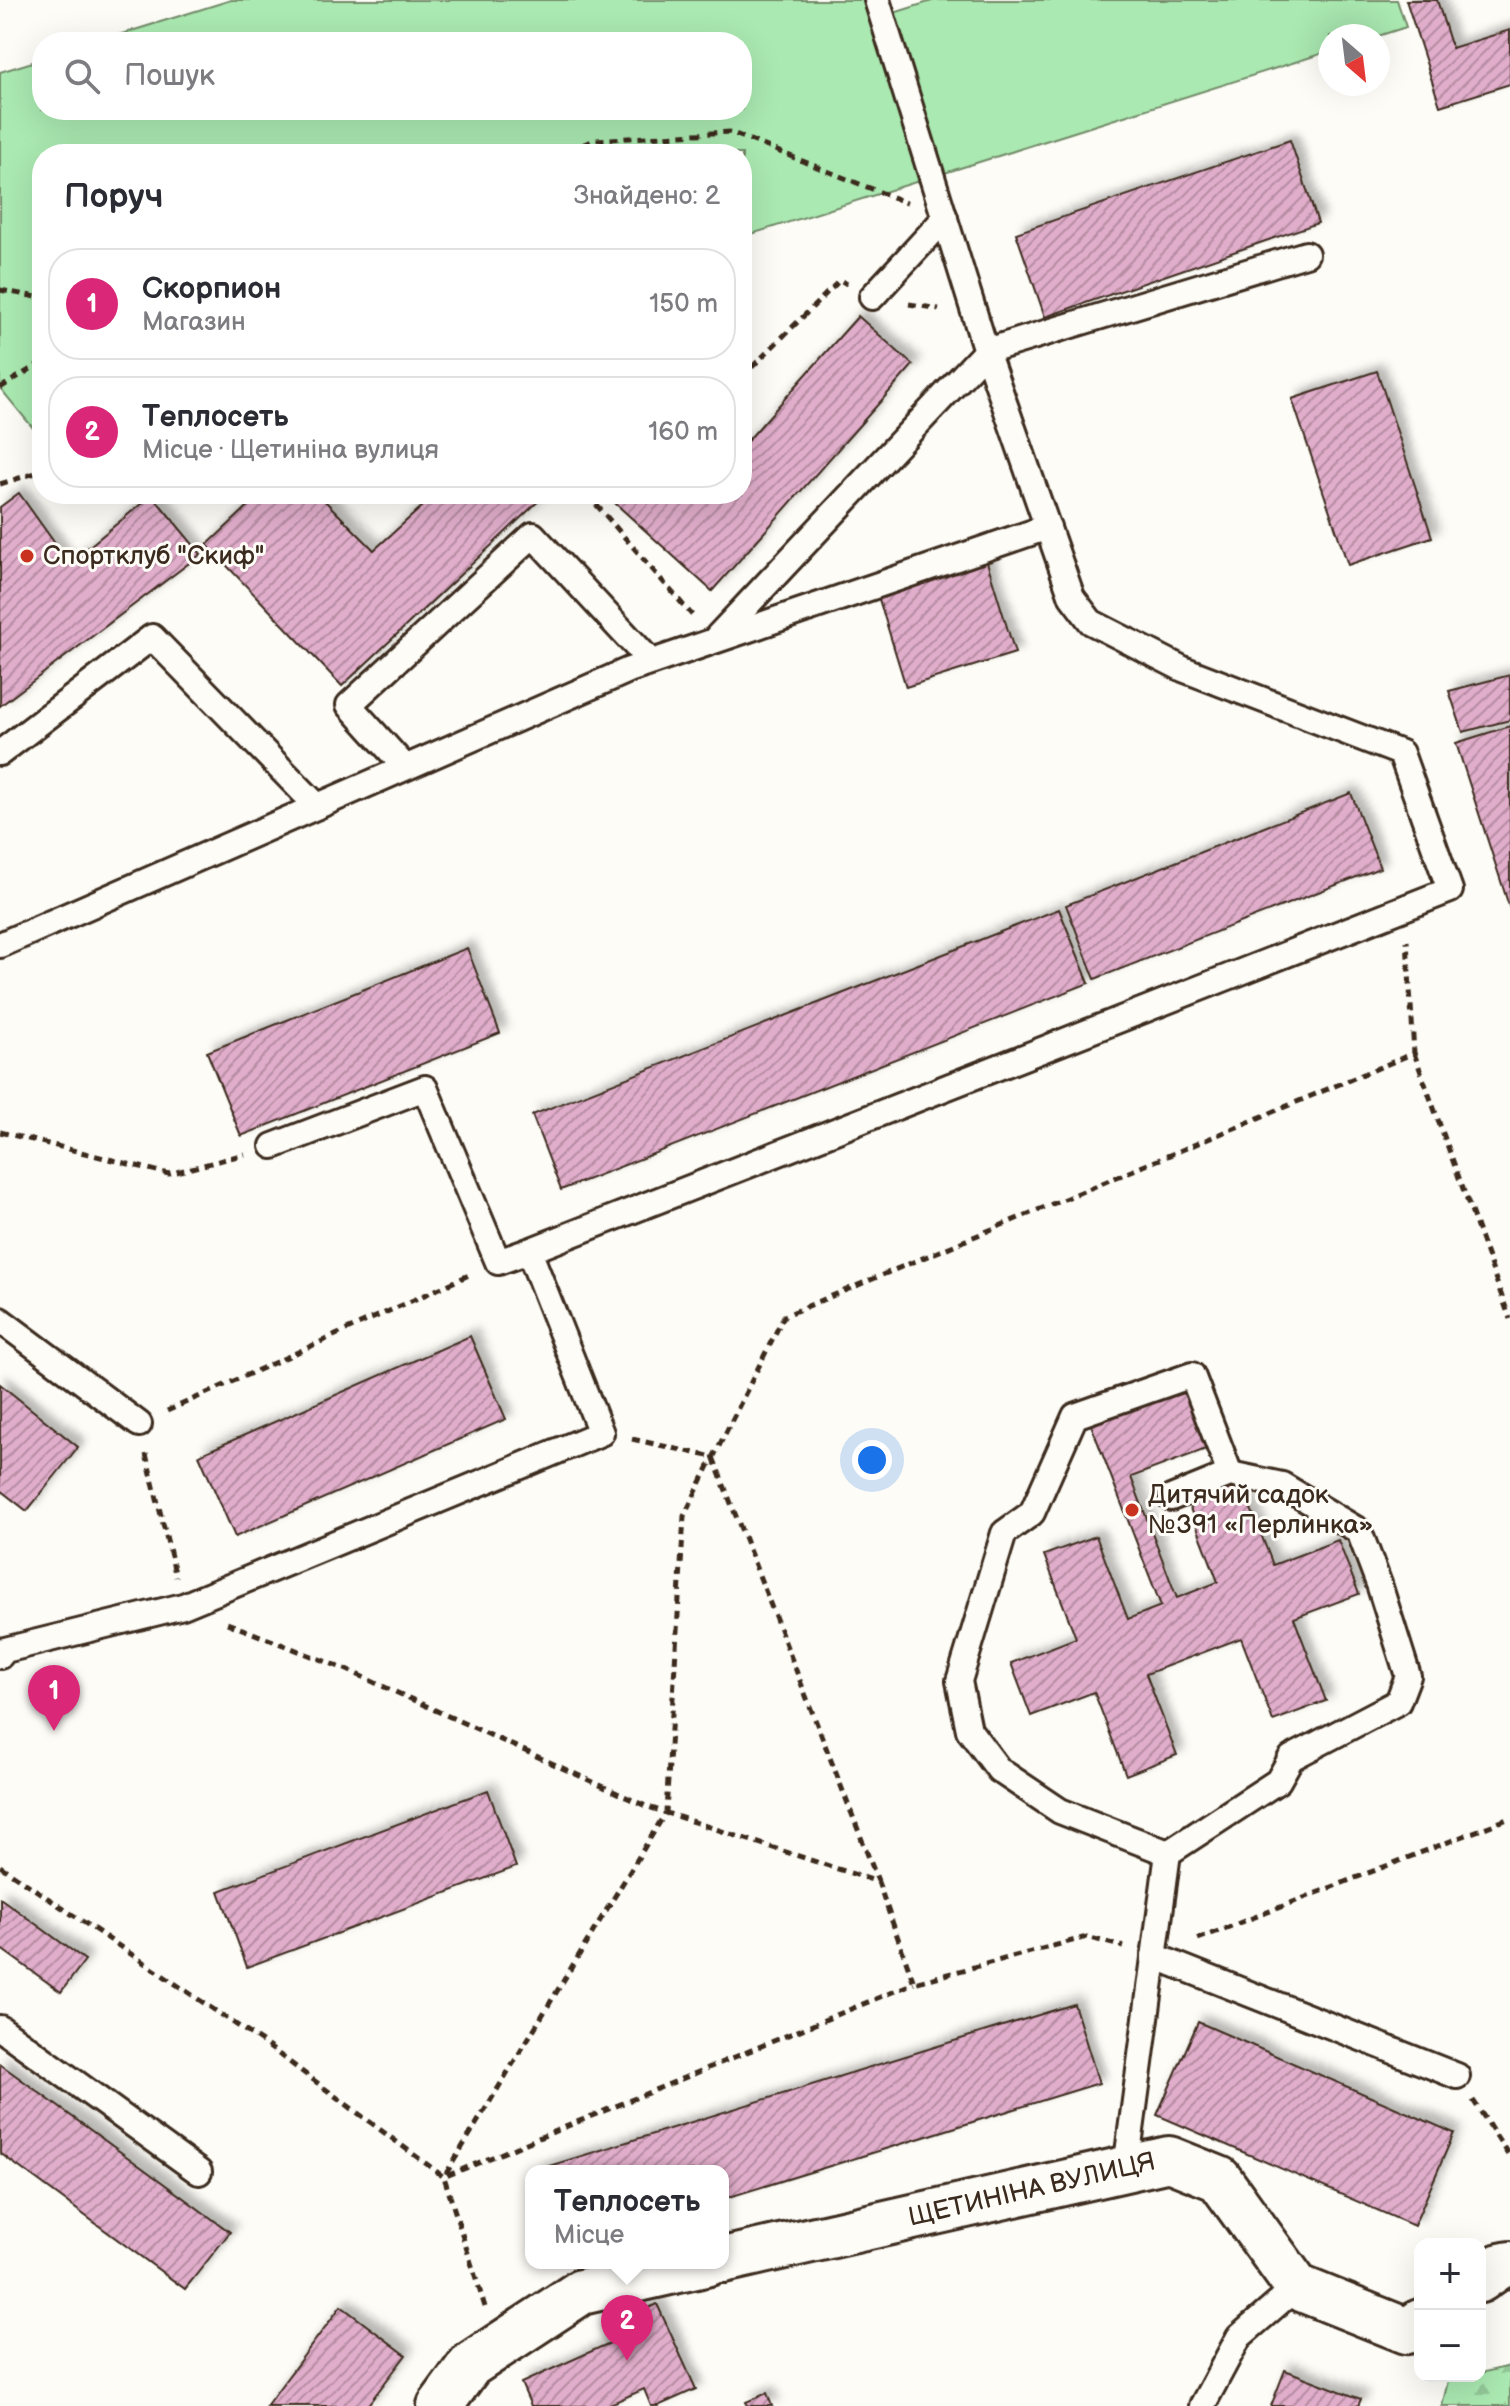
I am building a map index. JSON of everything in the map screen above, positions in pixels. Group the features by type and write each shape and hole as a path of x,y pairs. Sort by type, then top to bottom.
{"street":[{"name":"ЩЕТИНІНА ВУЛИЦЯ","path":"729,2259 1169,2159 1219,2179 1297,2287"},
{"path":"1486,2276 1500,2266 1510,2264"},
{"path":"440,2406 470,2365 581,2292 683,2269"},
{"path":"1297,2287 1407,2331 1414,2326"}],"lane":[{"path":"273,1146 425,1088 498,1262 1450,890 1401,753 1183,669 1091,622 1072,597 986,351 877,0"},
{"path":"872,297 945,218"},
{"path":"714,640 986,351 1306,254"},
{"path":"0,945 651,662 1048,527"},
{"path":"405,767 349,705 533,535 651,662"},
{"path":"0,753 152,637 317,806"},
{"path":"0,1656 5,1650 183,1606 601,1433 529,1251"},
{"path":"0,1320 139,1424"},
{"path":"1168,1853 1060,1811 999,1770 969,1730 959,1681 1004,1533 1032,1513 1075,1416 1192,1375 1230,1474"},
{"path":"1126,2168 1168,1853 1278,1781 1291,1758 1398,1702 1408,1676 1359,1531 1282,1485 1230,1474 1171,1498"},
{"path":"1154,1956 1457,2076"},
{"path":"0,2028 199,2172"},
{"path":"1202,2406 1239,2337 1297,2287"}],"path":[{"path":"584,144 595,140 730,132 945,218"},
{"path":"0,290 32,296"},
{"path":"0,388 32,368"},
{"path":"0,484 32,474"},
{"path":"596,504 714,640"},
{"path":"1405,908 1414,1053 1510,1319"},
{"path":"444,2177 666,1812 684,1516 784,1316 1414,1053"},
{"path":"0,1132 169,1174 273,1146"},
{"path":"498,1262 139,1424 183,1606 345,1669 666,1812 878,1882"},
{"path":"601,1433 713,1457"},
{"path":"713,1457 878,1882 914,1983"},
{"path":"444,2177 914,1983 1087,1937 1154,1956 1510,1818"},
{"path":"0,1866 265,2044 444,2177 497,2346"},
{"path":"1457,2076 1510,2157"}],"green space":[{"path":"231,0 872,0 878,18 935,0 1397,0 1406,27 1390,32 1390,24 1318,24 1318,55 752,234 752,144 32,144 32,427 0,388 0,72 32,62 32,120 752,120 752,32 128,32"},
{"path":"1510,2366 1510,2406 1442,2406 1448,2382 1486,2382 1486,2372"}],"building":[{"path":"1406,0 1437,0 1452,48 1510,30 1510,84 1440,106"},
{"path":"1290,140 1318,223 1045,317 1016,233"},
{"path":"858,316 913,365 712,591 616,504 752,504 752,436"},
{"path":"1377,371 1432,537 1348,565 1292,399"},
{"path":"19,493 69,563 141,504 159,504 201,554 0,706 0,507"},
{"path":"250,504 328,504 374,550 425,504 535,504 342,686 207,545"},
{"path":"987,562 1015,653 906,687 878,596"},
{"path":"1510,675 1510,720 1463,732 1449,691"},
{"path":"1510,726 1510,909 1456,743"},
{"path":"1351,793 1380,868 1095,979 1066,905"},
{"path":"1059,909 1089,983 561,1190 532,1115"},
{"path":"467,948 500,1033 241,1136 207,1052"},
{"path":"470,1336 506,1419 235,1537 199,1455"},
{"path":"0,1384 78,1447 27,1511 0,1490"},
{"path":"1185,1386 1209,1448 1131,1477 1177,1598 1218,1582 1188,1503 1241,1483 1273,1565 1338,1540 1359,1594 1294,1618 1326,1701 1273,1721 1241,1638 1146,1674 1177,1755 1126,1775 1094,1692 1031,1716 1011,1663 1076,1638 1044,1555 1096,1536 1128,1619 1161,1606 1090,1422"},
{"path":"488,1790 516,1867 247,1967 219,1891"},
{"path":"0,1898 85,1960 61,1992 0,1948"},
{"path":"1074,2004 1099,2083 729,2197 729,2165 552,2165"},
{"path":"1198,2022 1454,2133 1414,2226 1157,2115"},
{"path":"0,2064 230,2232 185,2289 0,2153"},
{"path":"657,2304 696,2389 658,2406 651,2406 644,2389 606,2406 531,2406 521,2383 621,2338 614,2323"},
{"path":"341,2306 406,2355 367,2406 266,2406"},
{"path":"1285,2370 1361,2399 1358,2406 1271,2406"},
{"path":"767,2393 772,2406 748,2406 746,2402"}],"place":[{"name":"Спортклуб \"Скиф\"","path":"27,556"},
{"name":"Дитячий садок №391 «Перлинка»","path":"1132,1510"},
{"name":"Скорпион","path":"54,1731"},
{"name":"Теплосеть","path":"627,2361"}]}
